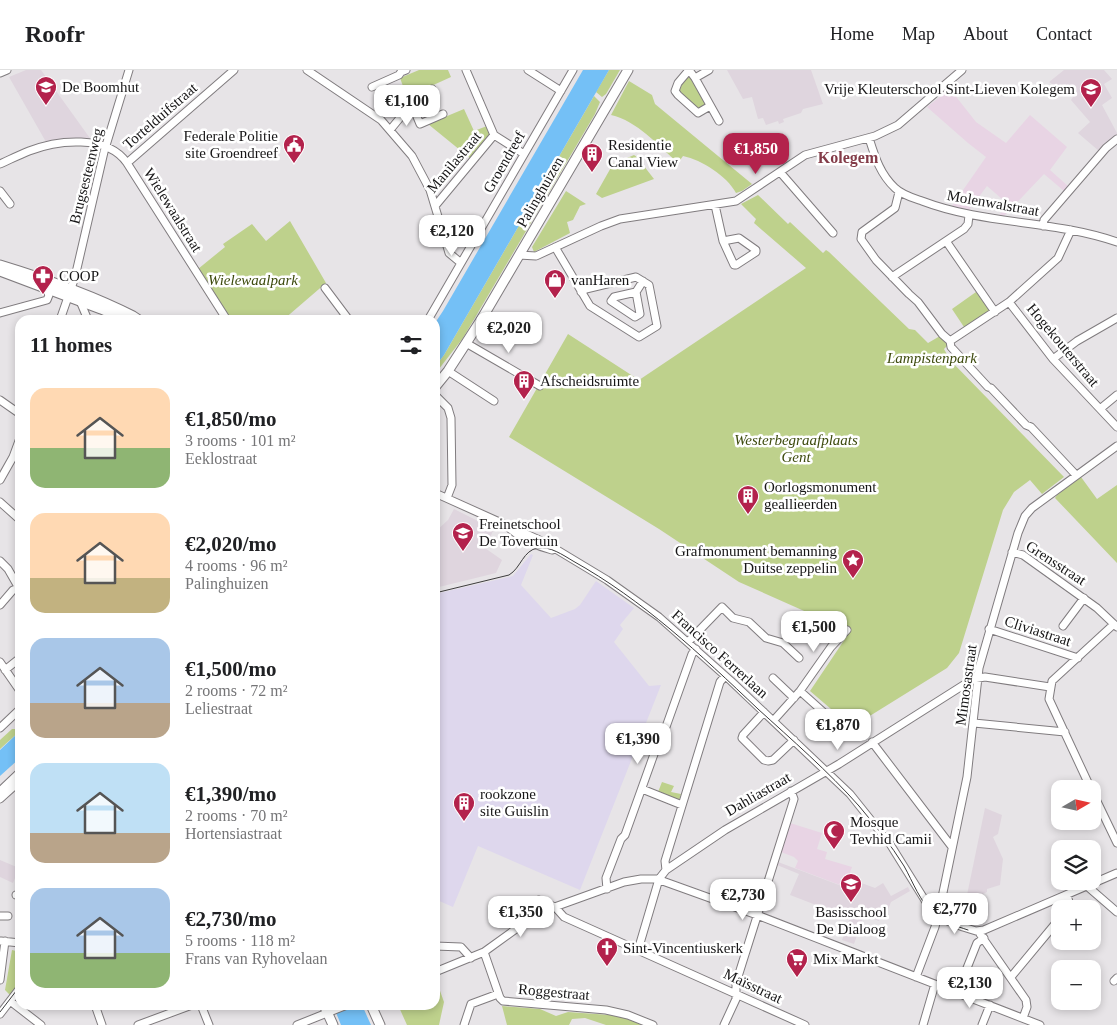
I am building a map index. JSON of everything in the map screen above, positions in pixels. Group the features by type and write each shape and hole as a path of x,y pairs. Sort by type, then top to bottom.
{"main road":[{"name":"Palinghuizen","path":"440,381 466,343 628,70"},
{"path":"0,265 70,292 80,301 114,315"},
{"path":"0,271 46,288 99,299 131,315"},
{"path":"328,1010 333,1025"},
{"path":"374,1010 380,1025"}],"street":[{"path":"0,73 7,70"},
{"name":"Brugsesteenweg","path":"62,315 70,292 106,147 129,70"},
{"name":"Tortelduifstraat","path":"127,163 234,70"},
{"path":"466,70 494,136 524,154"},
{"path":"528,70 561,91"},
{"name":"Groendreef","path":"431,315 573,70"},
{"path":"710,106 698,113 678,96 675,91 678,83 689,70 719,121"},
{"path":"695,78 709,70"},
{"path":"519,255 536,256 620,219 732,203 746,196 805,155 869,138 898,125 962,70"},
{"path":"309,71 381,120 390,130 419,168 430,190 449,253 461,262"},
{"path":"372,87 399,75 402,71"},
{"path":"432,89 410,100 420,124 443,114"},
{"path":"390,130 404,113 414,110"},
{"name":"Manilastraat","path":"435,206 494,136"},
{"name":"Molenwalstraat","path":"869,138 882,174 899,192 940,208 970,215 1071,230 1117,242"},
{"path":"1043,226 1044,220 1068,191 1109,144 1117,139"},
{"path":"0,164 29,151 47,146 77,143 106,147"},
{"name":"Wielewaalstraat","path":"106,147 117,152 127,163 224,315"},
{"path":"780,172 833,233"},
{"path":"0,191 10,204"},
{"path":"899,192 895,208 862,232 861,237 876,260 918,302 972,370 988,387 992,388 1026,425 1031,427 1043,439 1076,476"},
{"path":"715,206 723,241 734,265 756,252 756,250 740,238 723,241"},
{"path":"892,277 964,229 968,224 970,215"},
{"path":"950,341 1009,302 1058,258 1071,230"},
{"path":"946,241 995,312"},
{"path":"555,247 581,292 590,306 639,337 657,326 649,285 636,277 586,289 581,292"},
{"path":"636,292 643,281"},
{"path":"0,313 47,300 49,295 46,288"},
{"path":"326,288 345,315"},
{"path":"80,301 86,315"},
{"name":"Hogekouterstraat","path":"1009,302 1053,358 1117,426"},
{"path":"1053,358 1077,341 1117,318"},
{"path":"466,343 540,386"},
{"path":"448,371 494,400"},
{"path":"1100,409 1117,395"},
{"path":"0,400 15,410"},
{"path":"440,400 448,408 451,418 452,485 447,498"},
{"name":"Mimosastraat","path":"916,977 938,916 968,777 983,652 1018,533 1028,512 1117,446"},
{"path":"0,480 15,451"},
{"name":"Francisco Ferrerlaan","path":"440,495 506,526 518,529 590,569 629,595 688,642 827,771 851,796 875,824 900,859 925,902 938,916"},
{"path":"0,502 15,516"},
{"name":"Grensstraat","path":"1012,552 1023,556 1084,598 1115,625"},
{"path":"0,561 8,569 15,582"},
{"path":"0,605 15,590"},
{"name":"Grensstraat","path":"1063,626 1084,598"},
{"path":"688,642 722,607 733,618 749,622 766,638 783,643 799,658"},
{"path":"1087,780 1049,699 1050,687 1052,681 1115,625"},
{"path":"773,721 800,691 831,647 847,630"},
{"name":"Cliviastraat","path":"990,630 1078,658"},
{"path":"607,889 606,878 642,789 658,743 662,738 692,654 696,649"},
{"path":"0,662 15,684"},
{"path":"6,670 15,664"},
{"path":"666,870 665,861 682,805 720,682 725,676"},
{"path":"979,678 985,676 1050,687"},
{"path":"773,678 794,698"},
{"name":"Dahliastraat","path":"659,879 666,870 725,830 827,771 973,679 979,678"},
{"path":"800,691 840,727"},
{"path":"764,712 743,734 742,738 757,754 764,760 773,760 794,740"},
{"path":"0,728 15,714"},
{"path":"974,723 1065,732"},
{"path":"872,742 952,847"},
{"path":"0,791 15,777"},
{"path":"0,799 15,786"},
{"path":"642,789 682,805"},
{"path":"724,1025 736,999 736,983 794,799 791,792"},
{"path":"1101,809 1117,843"},
{"path":"1101,880 1117,873"},
{"path":"638,950 659,879"},
{"path":"440,970 484,952 538,913 634,880 659,879 1040,1025"},
{"path":"938,916 980,931 1078,890"},
{"path":"1091,890 1117,912"},
{"path":"1067,895 1068,900"},
{"name":"Maïsstraat","path":"539,900 555,908 564,917 805,1025"},
{"path":"0,916 8,916"},
{"path":"1011,977 1051,929"},
{"path":"980,931 1027,1003 1023,1018"},
{"path":"957,992 977,943 984,938"},
{"path":"0,980 2,941 15,942"},
{"path":"440,946 462,947 471,958"},
{"name":"Roggestraat","path":"484,952 498,994 503,1002 606,1010 628,1015 654,1025"},
{"path":"924,1025 935,984"},
{"path":"0,1014 15,994"},
{"path":"464,1025 471,1004 498,994"},
{"path":"10,1001 15,1005"},
{"path":"982,1025 990,1006"},
{"path":"22,1010 41,1025"},
{"path":"97,1010 102,1025"},
{"path":"138,1025 178,1010"},
{"path":"203,1010 209,1025"},
{"path":"297,1025 328,1010"}],"shaded area":[{"name":"De Boomhut","path":"26,70 41,70 92,141 70,139 46,142 9,77"},
{"path":"727,70 811,70 823,104 803,109 801,113 783,119 784,122 779,124 778,121 766,125 763,118 758,119 752,97 743,99"},
{"name":"Vrije Kleuterschool Sint-Lieven Kolegem","path":"1064,70 1104,70 1112,79 1104,84 1112,98 1102,105 1117,136 1105,143 1099,151 1078,133 1090,122 1071,100 1073,97 1068,92 1067,94 1049,82"},
{"path":"950,89 976,122 1006,143 1030,115 1067,147 1050,170 1068,186 1064,191 1044,174 1004,216 998,216 1009,205 987,186 969,210 952,206 986,157 927,107"},
{"name":"Freinetschool De Tovertuin","path":"454,509 494,529 485,548 502,560 496,573 440,587 440,527 448,520"},
{"path":"531,554 533,555 521,585 551,618 575,609 580,605 596,581 634,608 620,625 623,629 614,642 649,686 661,685 580,890 478,846 453,907 440,901 440,593 513,576"},
{"path":"985,808 1002,815 998,834 993,837 1003,859 1000,885 987,889 987,892 981,898 975,897 965,921 962,920 972,896 967,895"},
{"path":"790,823 822,833 817,849 827,852 825,859 852,867 846,884 849,885 848,888 795,868 798,861 794,857 781,852"},
{"path":"0,860 15,866 13,883 0,877"},
{"name":"Basisschool De Dialoog","path":"778,862 847,888 848,878 875,888 883,883 891,896 908,887 910,891 891,902 884,919 880,917 879,921 864,915 854,944 842,940 850,918 790,895 799,874 777,865"}],"green space":[{"path":"419,70 448,70 451,77 407,97 400,78"},
{"path":"609,70 620,70 606,94 602,97 596,92"},
{"path":"689,75 706,105 700,109 695,107 678,91 683,79"},
{"path":"629,81 652,95 655,104 752,184 736,193 727,181 713,170 698,161 683,156 678,163 655,141 630,122 611,115"},
{"path":"594,96 600,102 595,114 463,338 440,368 440,360"},
{"path":"464,109 474,131 487,126 491,135 471,159 428,124"},
{"path":"634,155 654,179 602,198 596,194 613,164"},
{"path":"566,191 586,204 580,206 573,220 567,222 570,233 534,252 532,247"},
{"name":"Westerbegraafplaats Gent","path":"758,195 788,224 790,222 823,253 826,250 829,252 909,329 915,330 928,343 940,336 948,345 944,349 950,360 1064,477 1042,494 1030,480 1014,492 1003,510 959,653 947,668 852,727 810,691 849,633 847,630 739,582 659,529 509,437 568,334 639,380 806,268 754,223 756,219 741,204"},
{"name":"Wielewaalpark","path":"290,221 326,283 289,315 229,315 198,269 225,247 223,244 252,224 266,241"},
{"path":"976,292 990,311 964,327 952,309"},
{"path":"1081,477 1097,499 1117,485 1117,563 1055,498"},
{"path":"12,729 15,729 15,736 0,749 0,740"},
{"path":"662,782 674,786 671,792 681,794 679,800 658,792"},
{"path":"12,950 15,951 15,988 10,995 5,990"},
{"path":"440,991 444,1002 439,1025 407,1025 400,1010 440,1010"},
{"path":"502,1006 540,1009 556,1016 568,1012 610,1015 643,1025 606,1025 585,1018 572,1019 569,1025 507,1025"}],"water":[{"path":"583,70 609,70 440,360 440,316"},
{"path":"15,736 15,762 0,776 0,750"},
{"path":"335,1010 364,1010 371,1025 341,1025"}],"tram line":[{"path":"440,592 509,575 529,552 538,548 547,548 565,556 599,576 670,629 822,768 859,806 883,835 929,909 946,922 968,930"},
{"path":"0,1012 15,992"}],"place":[{"name":"De Boomhut","path":"46,106"},
{"name":"Vrije Kleuterschool Sint-Lieven Kolegem","path":"1091,108"},
{"name":"Federale Politie site Groendreef","path":"294,164"},
{"name":"Residentie Canal View","path":"592,173"},
{"name":"COOP","path":"43,295"},
{"name":"vanHaren","path":"555,299"},
{"name":"Afscheidsruimte","path":"524,400"},
{"name":"Oorlogsmonument geallieerden","path":"748,515"},
{"name":"Freinetschool De Tovertuin","path":"463,552"},
{"name":"Grafmonument bemanning Duitse zeppelin","path":"853,579"},
{"name":"rookzone site Guislin","path":"464,822"},
{"name":"Mosque Tevhid Camii","path":"834,850"},
{"name":"Basisschool De Dialoog","path":"851,903"},
{"name":"Sint-Vincentiuskerk","path":"607,967"},
{"name":"Mix Markt","path":"797,978"}],"district":[{"name":"Kolegem","path":"848,157"}],"park label":[{"name":"Lampistenpark","path":"932,358"}]}
